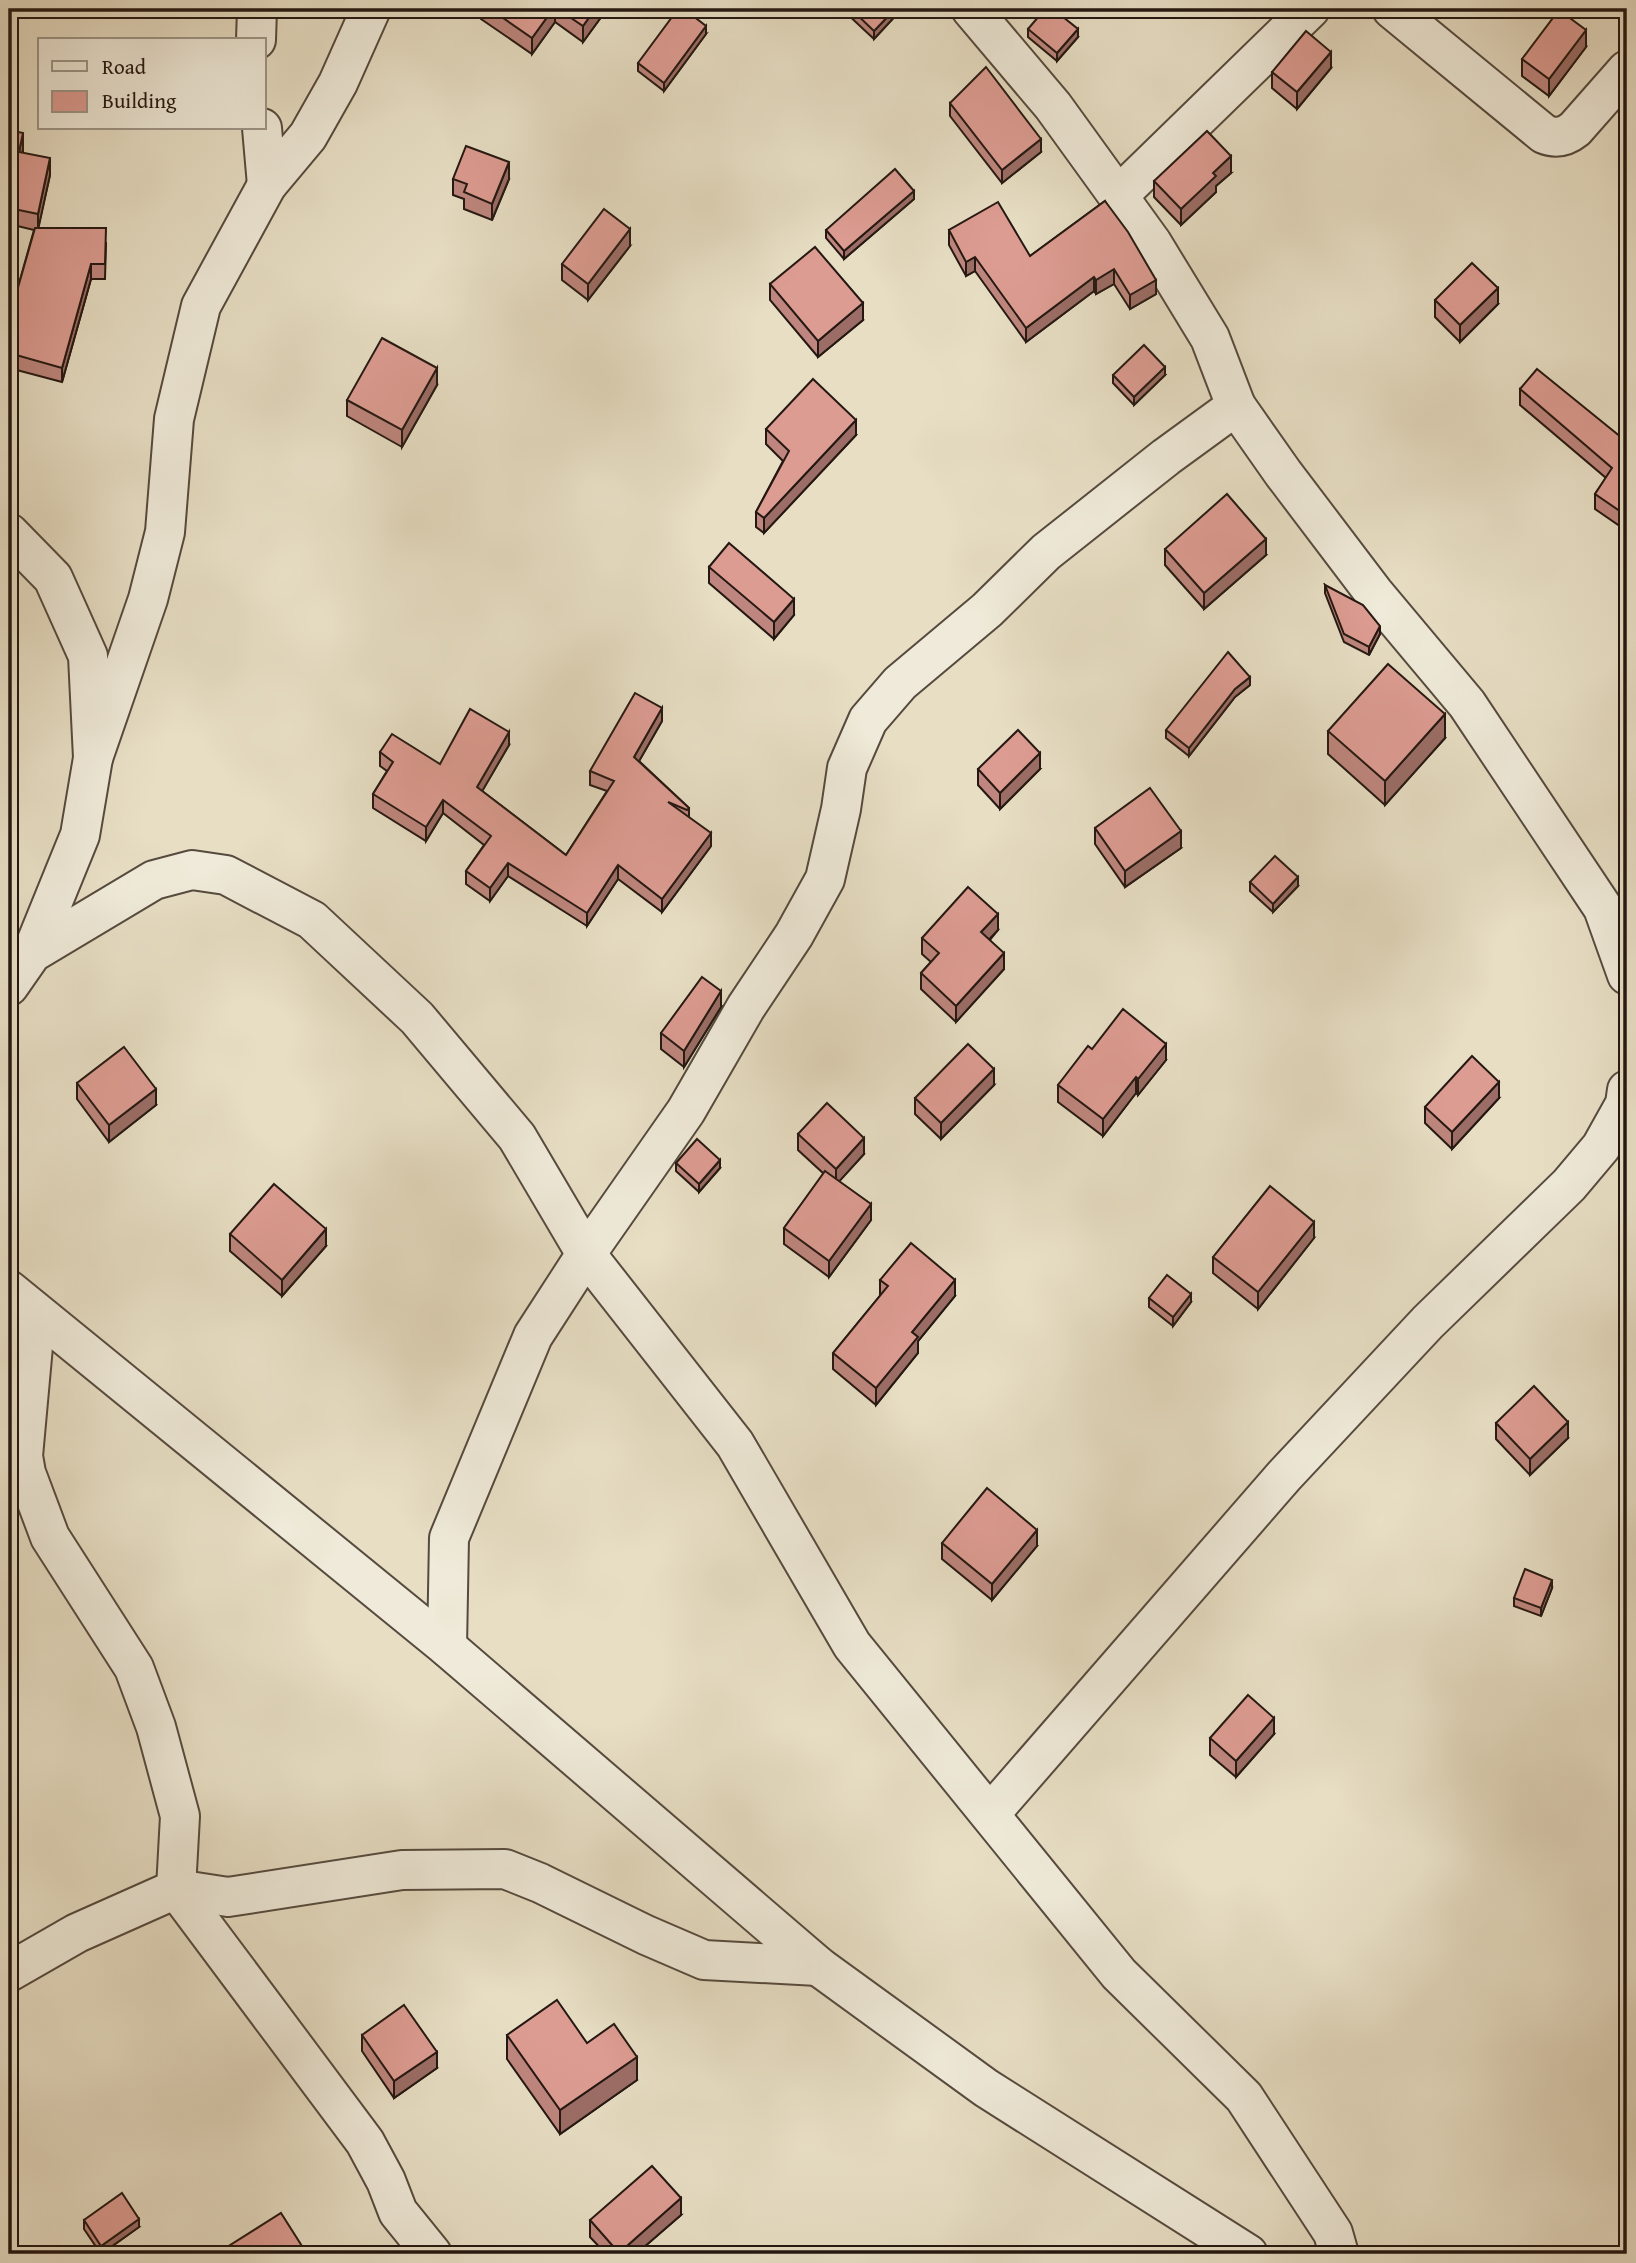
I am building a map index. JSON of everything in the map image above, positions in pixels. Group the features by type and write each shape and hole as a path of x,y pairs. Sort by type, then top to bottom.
{"street":[{"path":"256,38 257,9"},
{"path":"9,986 32,954 80,835 93,758 148,599 165,532 174,419 201,306 267,186 308,135 338,83 371,9"},
{"path":"971,9 1053,106 1152,243 1210,338 1236,406 1283,473 1374,593 1467,704 1603,908 1627,975"},
{"path":"1118,196 1310,9"},
{"path":"1392,9 1544,134 1553,137 1568,135 1575,129 1627,70"},
{"path":"262,130 267,186"},
{"path":"447,1647 449,1538 533,1336 586,1254 686,1111 746,1007 794,936 825,879 847,768 868,720 900,683 987,610 1046,552 1166,457 1236,406"},
{"path":"9,533 53,578 88,656 93,758"},
{"path":"32,954 154,880 192,870 226,875 312,920 417,1018 517,1137 586,1254 735,1444 852,1645 1118,1974 1244,2096 1333,2233 1339,2254"},
{"path":"990,1814 1284,1476 1428,1322 1569,1185 1601,1147 1625,1104 1627,1090"},
{"path":"22,1302 447,1647 818,1966 986,2088 1248,2254"},
{"path":"22,1302 23,1456 26,1473 50,1537 134,1668 156,1727 180,1816 176,1889 365,2142 386,2181 398,2212 432,2254"},
{"path":"9,1972 77,1933 176,1889 228,1897 402,1870 505,1869 704,1960 818,1966"}],"building":[{"path":"490,9 553,9 532,38"},
{"path":"558,9 595,9 583,26"},
{"path":"678,9 684,9 706,26 664,83 638,63"},
{"path":"851,9 895,9 874,31"},
{"path":"1045,9 1053,9 1078,29 1057,53 1028,29"},
{"path":"1559,10 1586,30 1549,79 1522,59"},
{"path":"1306,31 1331,52 1297,92 1272,72"},
{"path":"986,67 1041,139 1002,170 950,103"},
{"path":"9,130 23,133 19,152 50,158 38,214 9,208"},
{"path":"1207,131 1231,156 1213,173 1216,176 1181,209 1154,181"},
{"path":"466,146 509,162 492,204 464,192 467,184 453,179"},
{"path":"895,169 914,191 844,251 826,230"},
{"path":"1105,201 1128,232 1156,280 1130,295 1114,269 1096,280 1094,277 1026,328 975,257 966,262 949,230 998,202 1030,256"},
{"path":"604,209 630,229 588,284 562,264"},
{"path":"35,228 106,228 105,264 91,264 62,368 9,353 9,319"},
{"path":"815,247 863,303 818,341 770,284"},
{"path":"1472,263 1498,288 1460,325 1435,300"},
{"path":"382,338 437,368 402,430 347,400"},
{"path":"1144,345 1165,367 1134,397 1113,375"},
{"path":"1537,369 1627,442 1627,516 1595,494 1612,468 1520,389"},
{"path":"813,379 856,420 764,518 756,512 789,451 766,429"},
{"path":"1227,494 1266,539 1204,593 1165,549"},
{"path":"729,543 794,599 774,622 709,567"},
{"path":"1325,585 1363,605 1380,626 1369,647 1344,634"},
{"path":"1228,652 1250,677 1235,689 1189,748 1166,730"},
{"path":"1388,664 1445,714 1385,781 1328,731"},
{"path":"635,693 662,708 634,757 689,808 687,810 668,802 711,833 662,899 618,865 587,913 508,863 490,888 466,871 491,836 443,800 426,827 373,794 393,762 380,752 392,734 440,764 470,709 509,732 477,787 566,855 614,781 590,771"},
{"path":"1018,730 1040,753 1000,793 978,769"},
{"path":"1150,788 1181,831 1125,871 1095,828"},
{"path":"1275,856 1298,877 1273,904 1250,882"},
{"path":"968,887 998,914 981,932 1004,953 956,1006 921,973 939,953 922,938"},
{"path":"702,977 721,991 684,1051 661,1033"},
{"path":"1123,1009 1166,1044 1103,1119 1058,1085 1088,1046 1092,1049"},
{"path":"968,1044 994,1069 941,1123 915,1098"},
{"path":"124,1047 156,1089 109,1125 77,1083"},
{"path":"1472,1056 1499,1082 1452,1132 1425,1107"},
{"path":"827,1103 864,1138 836,1169 798,1134"},
{"path":"697,1139 720,1160 699,1184 676,1163"},
{"path":"825,1171 871,1204 829,1261 784,1228"},
{"path":"274,1184 326,1229 282,1280 230,1234"},
{"path":"1270,1186 1314,1222 1258,1292 1213,1257"},
{"path":"911,1243 955,1280 912,1332 918,1337 876,1388 833,1353 888,1286 880,1280"},
{"path":"1167,1275 1191,1294 1173,1317 1149,1298"},
{"path":"1534,1386 1568,1422 1530,1459 1496,1423"},
{"path":"987,1488 1037,1530 992,1584 942,1543"},
{"path":"1525,1569 1552,1580 1541,1608 1514,1598"},
{"path":"1248,1695 1274,1718 1236,1761 1210,1738"},
{"path":"557,2000 587,2043 614,2024 637,2057 560,2110 507,2035"},
{"path":"404,2005 437,2052 394,2081 362,2035"},
{"path":"652,2166 681,2198 619,2253 590,2220"},
{"path":"122,2193 139,2219 101,2246 84,2220"},
{"path":"281,2213 307,2254 216,2254"}]}
